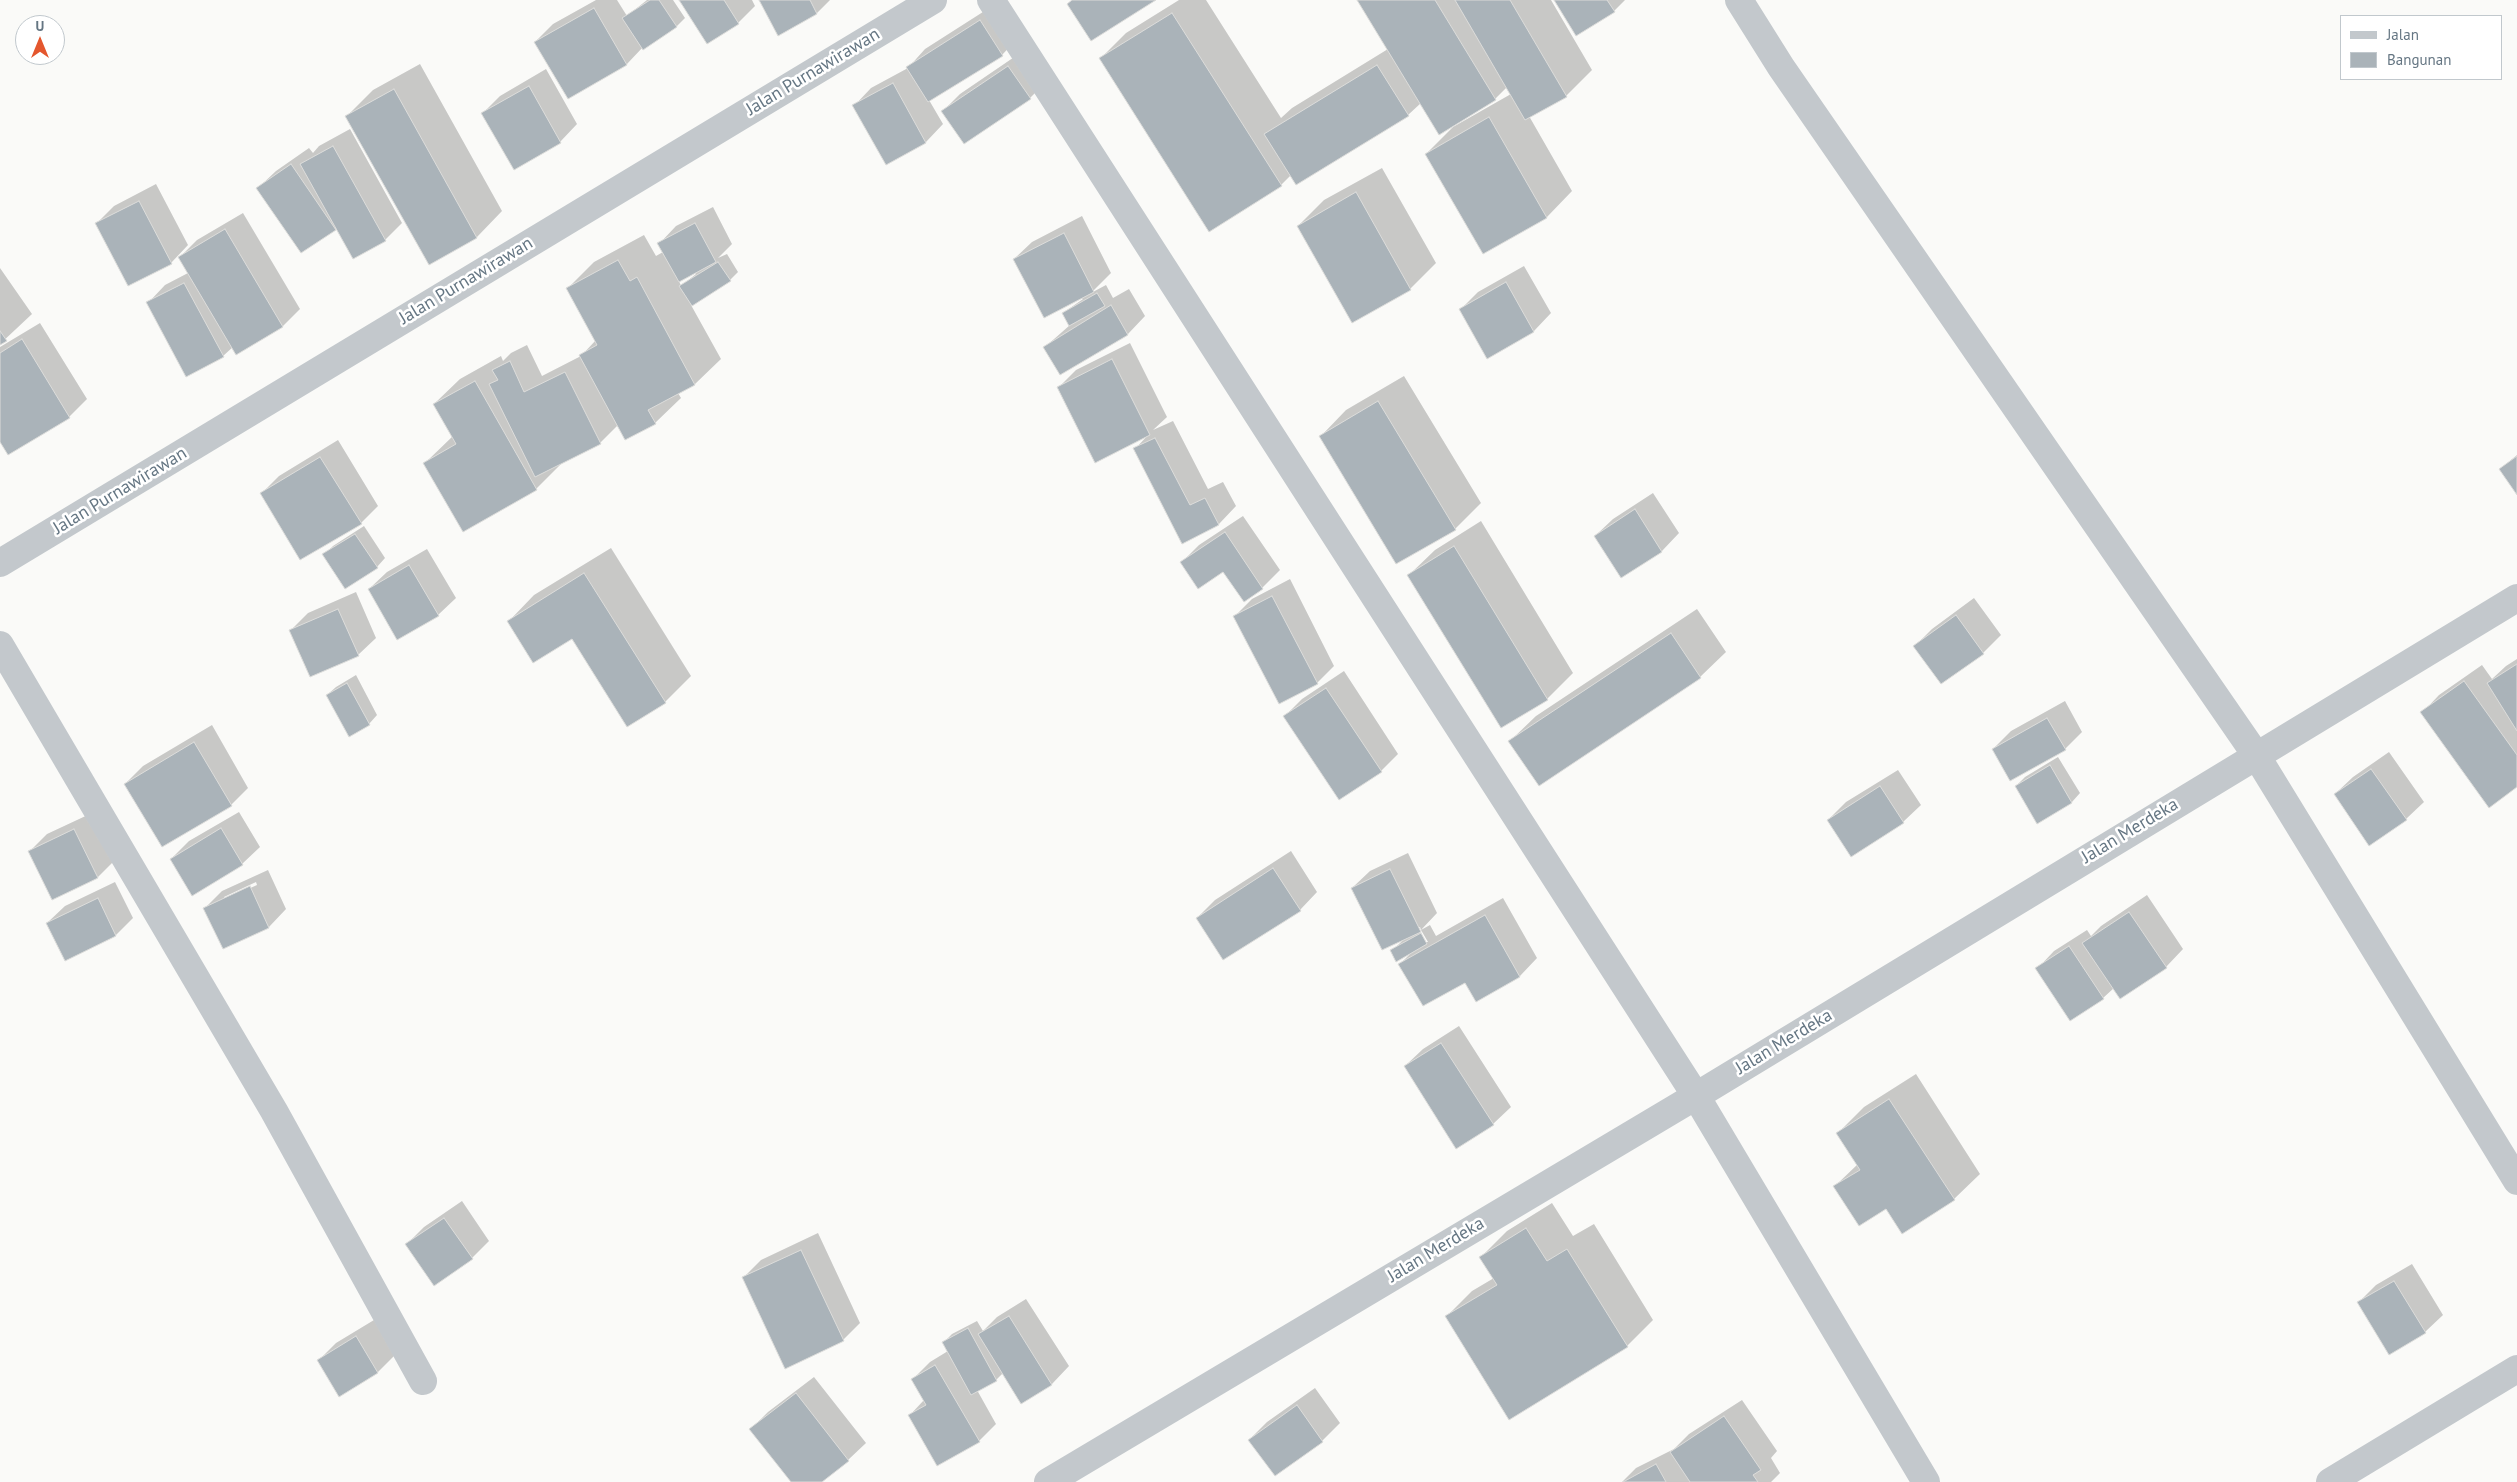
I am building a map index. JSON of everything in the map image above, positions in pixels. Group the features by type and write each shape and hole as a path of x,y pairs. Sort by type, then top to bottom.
{"street":[{"name":"Jalan Purnawirawan","path":"0,563 933,0"},
{"path":"991,0 1696,1096 1926,1482"},
{"path":"1739,0 1781,67 2256,755 2517,1181"},
{"name":"Jalan Merdeka","path":"1048,1482 1696,1096 2517,598"},
{"path":"0,645 274,1110 424,1381"},
{"path":"2330,1482 2517,1369"}],"building":[{"path":"650,0 659,0 677,27 643,50 622,18"},
{"path":"679,0 724,0 739,24 707,44"},
{"path":"759,0 810,0 817,14 778,36"},
{"path":"1072,0 1156,0 1091,41 1067,4"},
{"path":"1357,0 1435,0 1496,100 1439,135"},
{"path":"1455,0 1510,0 1567,97 1525,120"},
{"path":"1554,0 1607,0 1615,12 1576,36"},
{"path":"594,8 627,65 568,99 534,42"},
{"path":"1172,13 1282,186 1209,232 1099,58"},
{"path":"980,20 1003,56 928,102 906,67"},
{"path":"1377,65 1409,116 1296,185 1264,134"},
{"path":"1008,66 1031,99 964,144 941,111"},
{"path":"893,83 926,143 886,165 852,105"},
{"path":"529,86 561,143 514,170 481,113"},
{"path":"394,89 477,238 429,265 345,116"},
{"path":"1489,117 1547,218 1483,254 1425,154"},
{"path":"333,146 386,241 353,259 300,164"},
{"path":"291,164 336,230 301,253 256,188"},
{"path":"1356,192 1411,290 1352,323 1297,226"},
{"path":"139,201 172,264 128,286 95,223"},
{"path":"695,223 716,262 679,282 657,243"},
{"path":"225,229 283,327 236,355 178,257"},
{"path":"1064,233 1094,292 1044,318 1013,259"},
{"path":"618,260 630,281 637,277 695,385 648,410 656,424 625,440 579,355 597,345 566,288"},
{"path":"718,262 731,281 692,306 679,286"},
{"path":"1506,282 1534,332 1487,359 1459,309"},
{"path":"184,283 224,357 186,377 146,302"},
{"path":"1097,293 1105,306 1069,326 1062,313"},
{"path":"1111,305 1128,335 1060,375 1043,347"},
{"path":"0,331 7,341 0,345"},
{"path":"22,339 70,418 8,455 0,442 0,353"},
{"path":"1112,359 1150,435 1095,463 1057,387"},
{"path":"510,361 524,392 565,372 601,444 535,477 489,384 498,380 492,370"},
{"path":"475,381 537,490 463,532 423,463 456,444 433,404"},
{"path":"1378,401 1456,530 1396,564 1319,436"},
{"path":"1155,438 1190,505 1205,498 1219,525 1182,544 1133,448"},
{"path":"2517,456 2517,495 2499,469"},
{"path":"320,457 362,524 300,560 260,493"},
{"path":"1635,509 1662,552 1621,578 1594,536"},
{"path":"1225,532 1263,589 1244,602 1223,572 1198,589 1180,562"},
{"path":"355,534 378,568 345,589 322,554"},
{"path":"1454,546 1548,700 1501,728 1407,575"},
{"path":"409,565 439,616 397,640 368,589"},
{"path":"584,573 666,703 627,727 572,639 533,663 507,621"},
{"path":"1272,596 1318,684 1279,704 1233,616"},
{"path":"338,609 359,656 310,677 289,630"},
{"path":"1956,615 1984,654 1941,684 1913,646"},
{"path":"1671,633 1701,678 1539,786 1508,741"},
{"path":"2517,664 2517,731 2487,683"},
{"path":"2464,681 2517,755 2517,787 2489,808 2420,712"},
{"path":"347,683 370,725 349,737 326,695"},
{"path":"1326,688 1382,772 1339,800 1283,716"},
{"path":"2047,718 2066,750 2010,781 1992,749"},
{"path":"194,742 232,806 162,847 124,784"},
{"path":"2050,765 2072,803 2037,824 2015,786"},
{"path":"2371,769 2407,820 2369,846 2334,794"},
{"path":"1880,786 1904,823 1851,857 1827,820"},
{"path":"221,828 243,865 192,896 170,859"},
{"path":"74,829 98,878 52,900 28,851"},
{"path":"1273,868 1301,911 1223,960 1196,918"},
{"path":"1390,869 1421,932 1382,950 1351,888"},
{"path":"250,886 269,928 223,949 203,908"},
{"path":"98,898 116,936 65,961 46,923"},
{"path":"2129,912 2167,968 2120,999 2082,943"},
{"path":"1485,915 1520,977 1476,1002 1465,983 1423,1006 1398,964"},
{"path":"1421,933 1427,944 1396,962 1390,950"},
{"path":"2069,946 2104,999 2070,1021 2035,968"},
{"path":"1441,1043 1494,1125 1456,1149 1404,1066"},
{"path":"1889,1099 1955,1200 1902,1234 1886,1209 1859,1226 1833,1186 1860,1170 1836,1133"},
{"path":"444,1218 473,1259 434,1286 405,1244"},
{"path":"1526,1228 1547,1261 1567,1249 1628,1347 1509,1420 1445,1316 1497,1285 1479,1257"},
{"path":"801,1250 844,1341 785,1369 742,1277"},
{"path":"2394,1281 2426,1333 2389,1355 2357,1302"},
{"path":"1009,1316 1052,1385 1021,1404 978,1334"},
{"path":"968,1328 997,1381 971,1395 942,1342"},
{"path":"356,1336 378,1373 339,1397 317,1360"},
{"path":"935,1365 980,1442 937,1466 908,1415 926,1405 911,1379"},
{"path":"796,1393 849,1461 822,1482 791,1482 749,1429"},
{"path":"1297,1405 1323,1442 1275,1476 1248,1440"},
{"path":"1724,1416 1761,1470 1753,1475 1758,1482 1690,1482 1670,1452"},
{"path":"1656,1464 1666,1482 1623,1482"}]}
